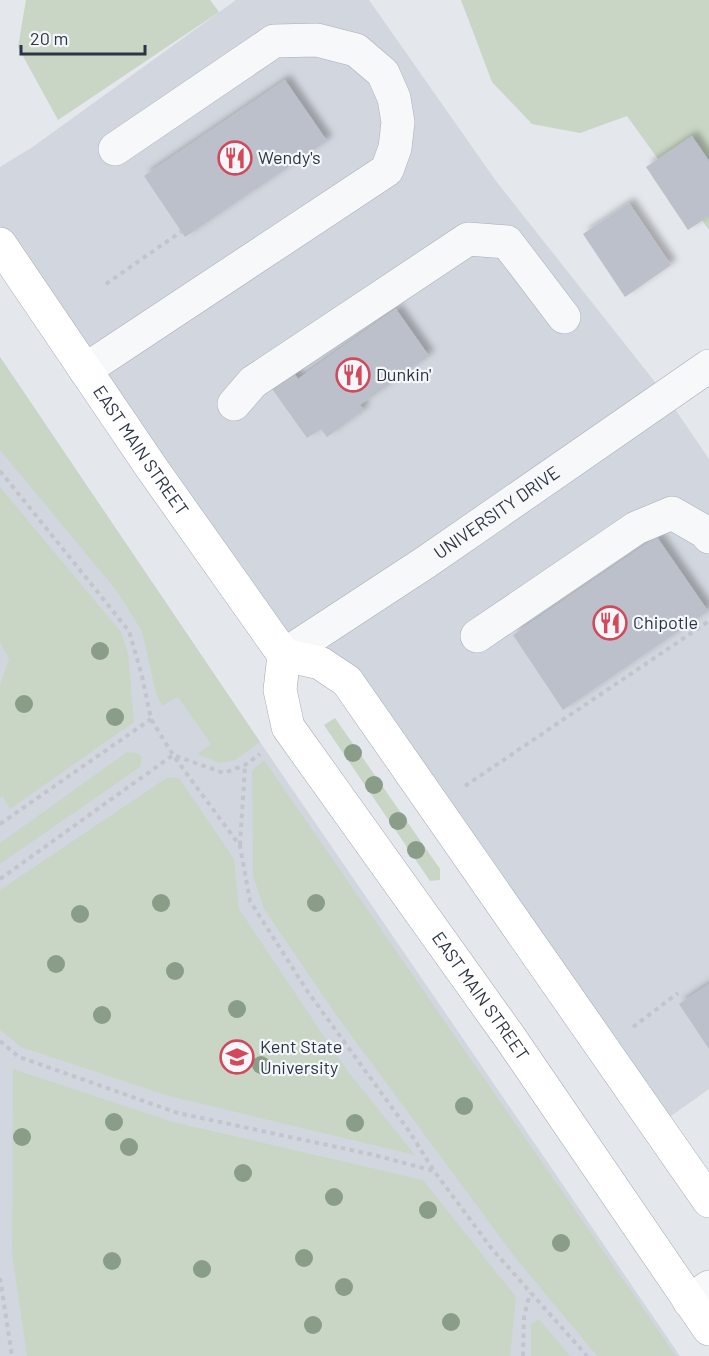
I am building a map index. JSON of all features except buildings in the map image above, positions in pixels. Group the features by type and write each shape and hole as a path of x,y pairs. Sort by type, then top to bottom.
{"main road":[{"name":"EAST MAIN STREET","path":"0,244 284,655 280,690 288,727 511,1039 699,1294 709,1329"},
{"path":"284,655 320,663 347,681 709,1201"}],"street":[{"path":"85,370 387,170 395,148 398,122 394,98 383,73 356,50 317,40 274,42 167,112 116,149"},
{"path":"234,404 253,382 468,239 507,242 564,317"},
{"name":"UNIVERSITY DRIVE","path":"284,655 426,562 709,366"},
{"path":"477,636 636,528 672,513 705,531 709,537"}],"path":[{"path":"106,284 182,231"},
{"path":"0,471 129,631 151,719 173,755 240,846"},
{"path":"459,789 709,621"},
{"path":"0,824 151,719"},
{"path":"173,755 224,773 245,765 265,750"},
{"path":"0,879 173,755"},
{"path":"245,765 240,846 250,901 308,992 492,1250 587,1356"},
{"path":"626,1033 678,993"},
{"path":"0,1041 20,1057 178,1113 374,1155 434,1171"},
{"path":"0,1278 12,1356"},
{"path":"523,1356 524,1317 530,1292"}],"shaded area":[{"path":"236,0 369,0 496,181 666,396 709,459 709,1089 657,1126 320,663 340,619 284,655 0,244 0,167 34,146"},
{"name":"Kent State University","path":"0,357 260,742 680,1356 0,1356"}],"green space":[{"path":"26,0 210,0 219,12 58,120 18,47"},
{"path":"461,0 709,0 709,230 627,116 580,133 532,124 492,82"},
{"path":"0,357 260,742 235,760 220,763 197,754 211,744 178,697 162,706 156,693 142,631 116,590 0,450"},
{"path":"0,487 121,632 128,654 134,722 10,809 3,797 0,798 0,685 9,659 0,643"},
{"path":"335,718 440,869 440,880 430,881 324,725"},
{"path":"127,752 138,753 142,758 140,767 0,864 0,843"},
{"path":"264,760 676,1356 597,1356 514,1256 339,1019 264,909 253,876 252,771"},
{"path":"168,777 179,778 234,859 239,909 346,1069 415,1155 169,1096 21,1047 0,1030 0,890"},
{"path":"13,1069 173,1122 423,1180 516,1297 510,1356 27,1356 12,1253"},
{"path":"539,1319 570,1356 531,1356 531,1324"}],"place":[{"name":"Wendy's","path":"235,158"},
{"name":"Dunkin'","path":"353,375"},
{"name":"Chipotle","path":"610,623"},
{"name":"Kent State University","path":"237,1057"}]}
